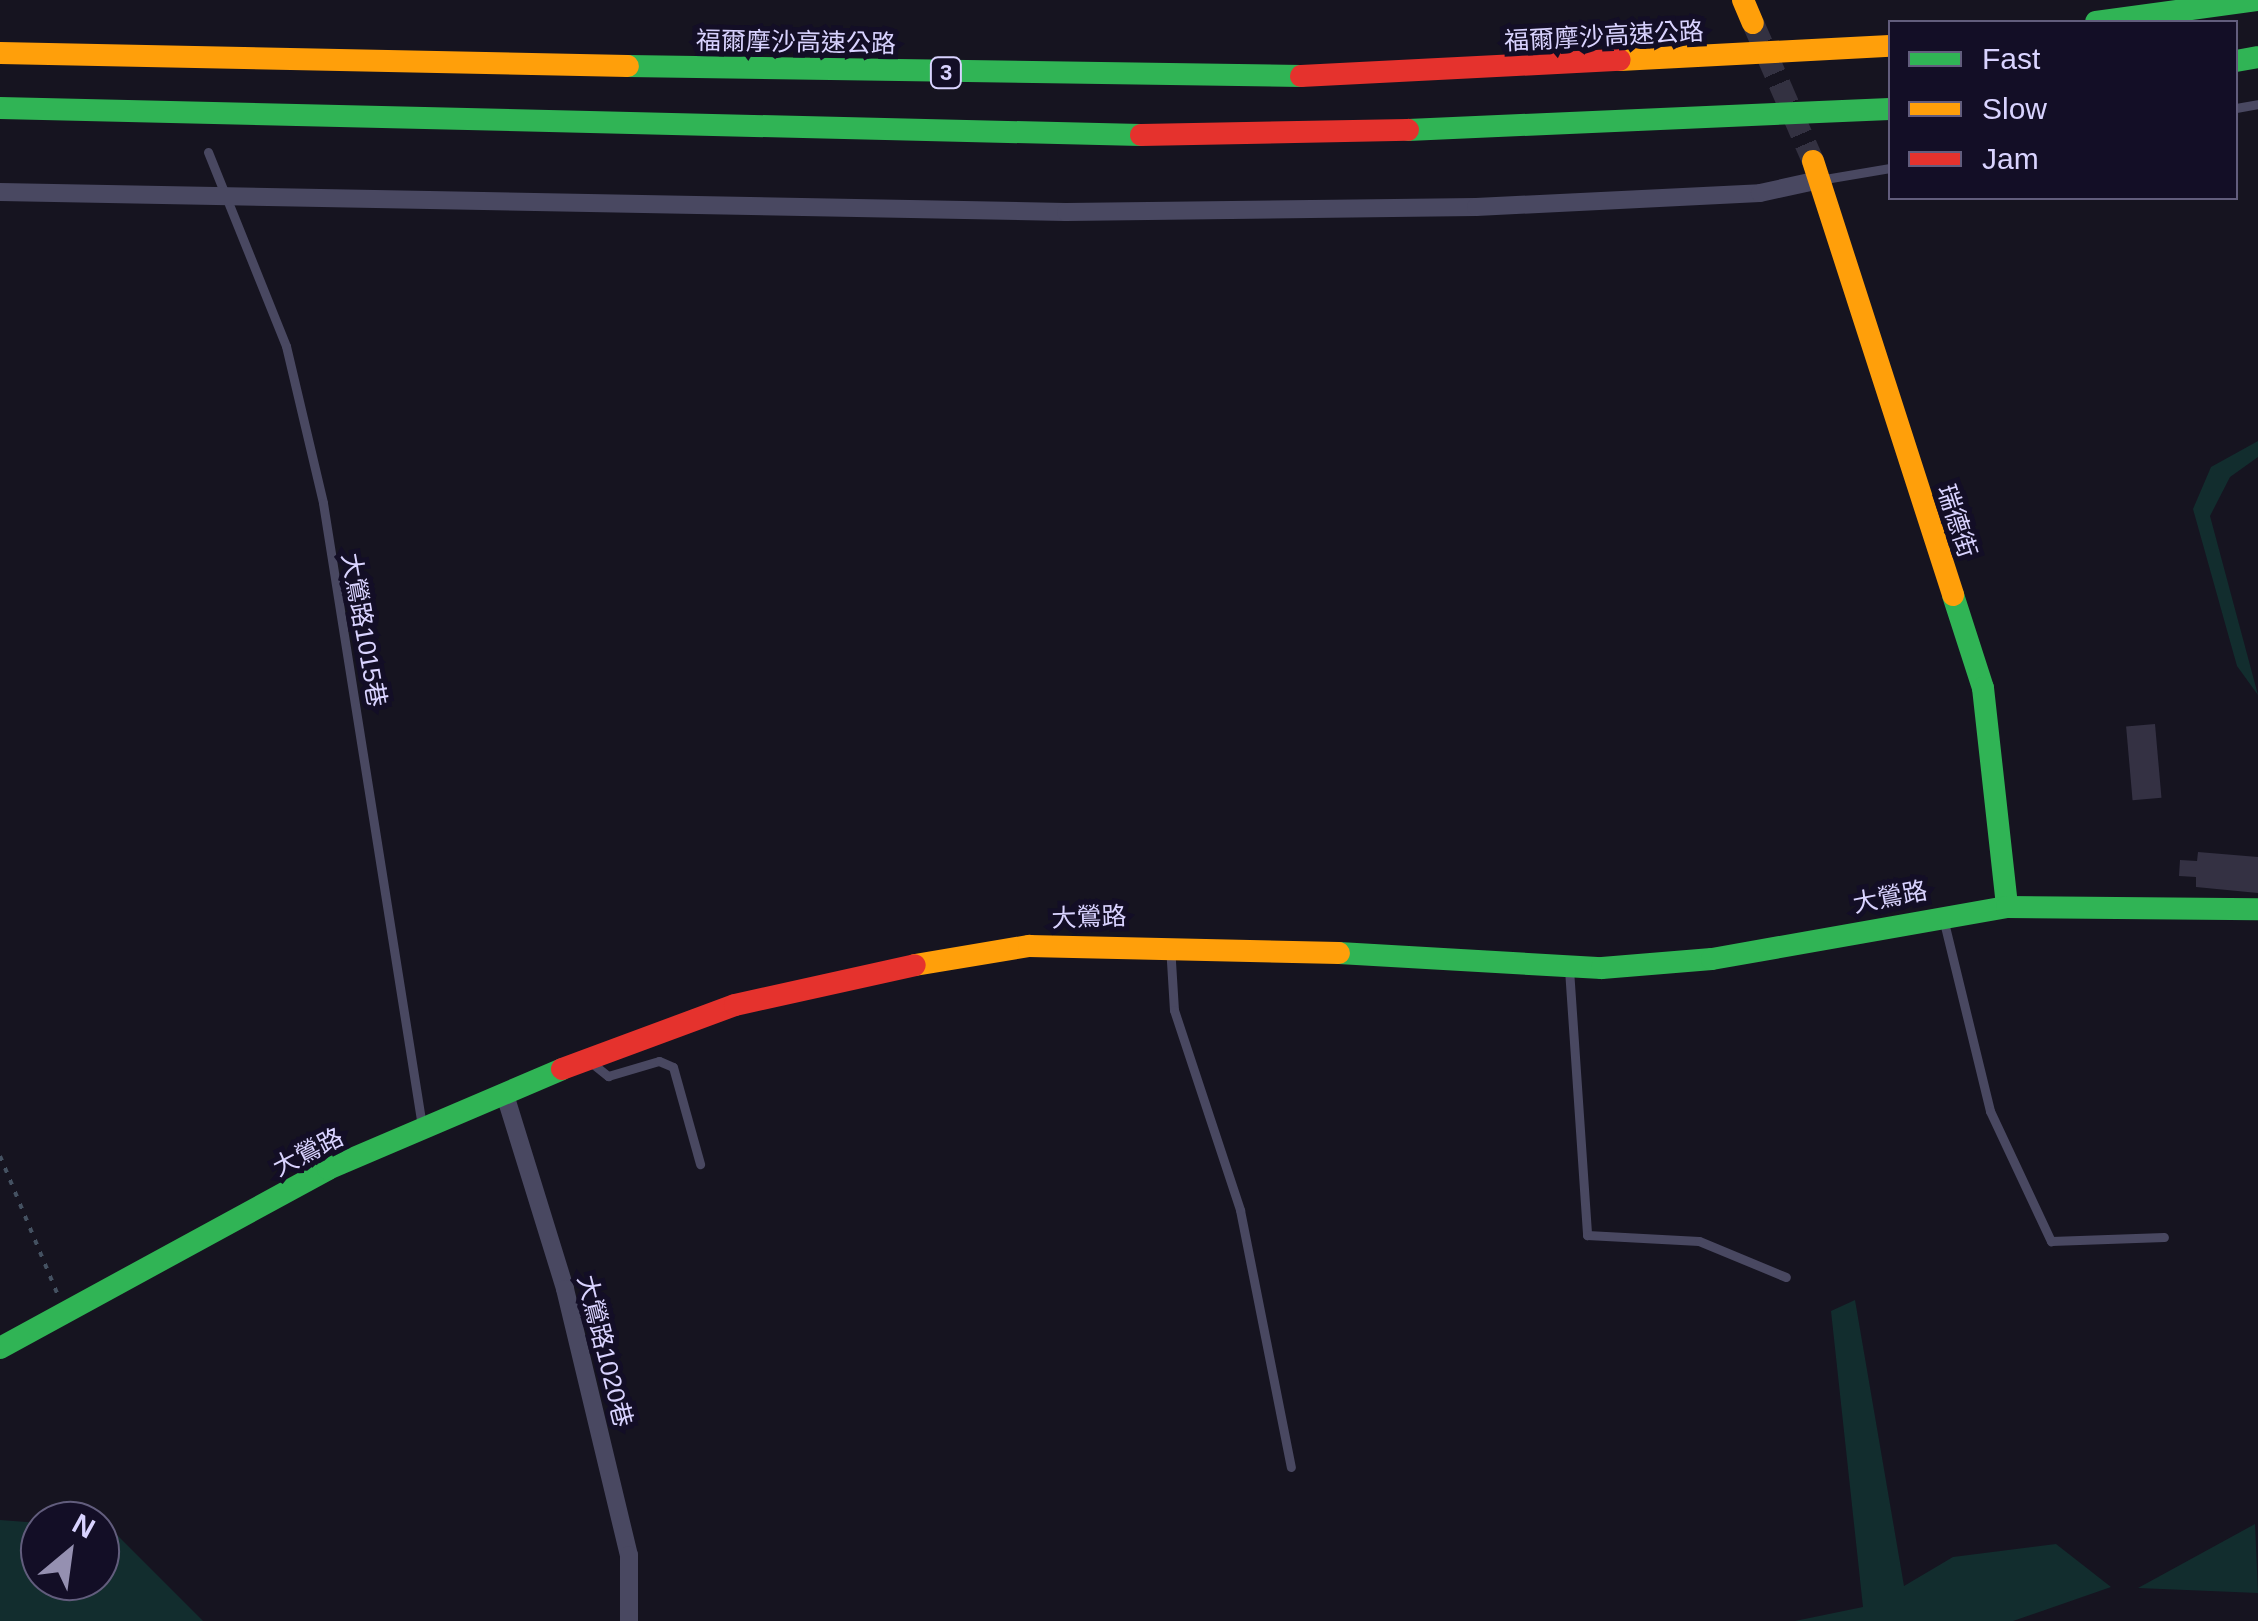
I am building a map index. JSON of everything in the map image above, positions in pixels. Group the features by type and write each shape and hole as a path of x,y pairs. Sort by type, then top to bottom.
{"main road":[{"path":"1743,0 1752,24"},
{"path":"2111,20 2257,0"},
{"name":"福爾摩沙高速公路","path":"0,53 1238,79 1888,46"},
{"path":"0,108 1240,137 1888,108"},
{"name":"瑞德街","path":"1816,170 1983,688 2008,907"},
{"name":"大鶯路","path":"0,1348 67,1318 328,1169 422,1128 506,1098 586,1059 736,1005 934,961 1029,946 1170,943 1568,966 1712,958 2008,907 2258,910"}],"street":[{"path":"0,192 1066,212 1476,207 1760,194 1816,170"},
{"name":"大鶯路1020巷","path":"506,1098 565,1289 629,1555 629,1621"}],"lane":[{"name":"大鶯路1015巷","path":"208,152 286,346 323,503 422,1128"},
{"path":"1816,170 1888,168"},
{"path":"1942,916 1990,1111 2051,1241 2164,1237"},
{"path":"1170,943 1174,1010 1240,1210 1291,1467"},
{"path":"1568,966 1587,1235 1699,1242 1786,1276"},
{"path":"586,1059 608,1076 659,1062 673,1067 700,1164"}],"path":[{"path":"0,1156 67,1318"}],"green space":[{"path":"2258,441 2258,457 2230,477 2210,516 2258,695 2237,666 2193,509 2211,467"},
{"path":"1855,1300 1904,1586 1953,1557 2056,1544 2111,1587 2013,1621 1795,1621 1863,1607 1831,1311"},
{"path":"0,1520 20,1522 20,1601 120,1601 120,1538 203,1621 0,1621"},
{"path":"2255,1524 2258,1593 2138,1588"}],"building":[{"path":"2155,724 2161,798 2133,800 2126,727"},
{"path":"2198,852 2258,857 2258,893 2196,887 2196,877 2179,876 2180,860 2197,861"}],"tunnel":[{"path":"1753,23 1813,161"}],"traffic: fast":[{"path":"2111,20 2257,0"},
{"path":"2238,61 2258,57"},
{"path":"628,66 1301,76"},
{"path":"0,108 1141,135"},
{"path":"1408,130 1888,109"},
{"path":"1953,595 1983,688 2007,907"},
{"path":"1339,953 1602,968 1712,959 2007,907 2258,909"},
{"path":"0,1348 328,1169 562,1069"}],"traffic: slow":[{"path":"1743,0 1753,23"},
{"path":"1620,60 1888,46"},
{"path":"0,53 628,66"},
{"path":"1813,161 1953,595"},
{"path":"915,965 1029,946 1339,953"}],"traffic: jam":[{"path":"1301,76 1620,60"},
{"path":"1141,135 1408,130"},
{"path":"562,1069 735,1005 915,965"}]}
